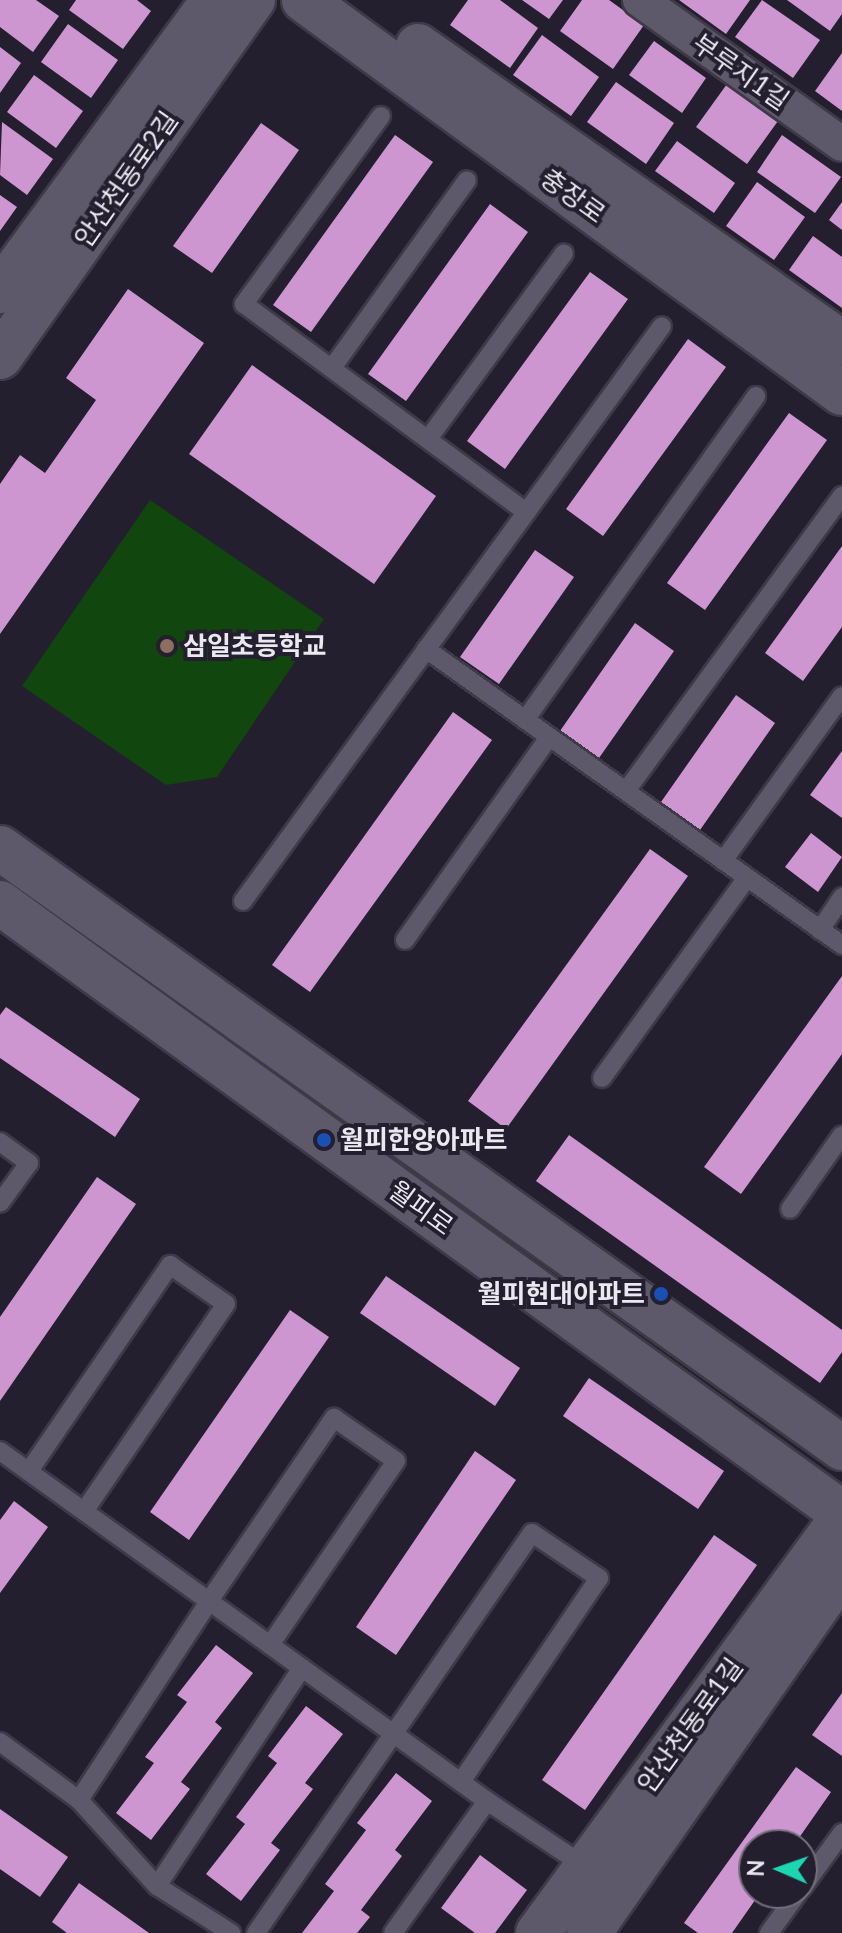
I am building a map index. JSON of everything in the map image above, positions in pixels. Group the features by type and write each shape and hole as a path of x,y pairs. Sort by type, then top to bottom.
{"street":[{"name":"안산천동로2길","path":"0,291 214,0"},
{"name":"안산천동로2길","path":"0,357 253,0"},
{"name":"충장로","path":"304,0 842,393"},
{"name":"충장로","path":"351,0 842,343"},
{"name":"부루지1길","path":"640,0 842,144"},
{"name":"월피로","path":"0,848 842,1448"},
{"name":"월피로","path":"0,903 842,1515"},
{"name":"안산천동로1길","path":"538,1933 842,1515"},
{"name":"안산천동로1길","path":"589,1933 842,1572"}],"lane":[{"path":"381,116 244,304 526,512"},
{"path":"332,368 467,180"},
{"path":"428,439 564,253"},
{"path":"243,901 662,326"},
{"path":"525,720 756,396"},
{"path":"626,791 842,496"},
{"path":"426,649 842,945"},
{"path":"723,861 842,696"},
{"path":"405,940 549,737"},
{"path":"602,1078 747,878"},
{"path":"820,930 842,897"},
{"path":"790,1209 842,1135"},
{"path":"0,1142 29,1163 0,1203"},
{"path":"29,1471 170,1265 226,1304 84,1511"},
{"path":"79,1800 334,1418 396,1461 270,1645"},
{"path":"0,1451 487,1801 586,1867"},
{"path":"256,1933 532,1533 599,1578 461,1782"},
{"path":"157,1886 302,1668"},
{"path":"0,1742 79,1800 157,1886 231,1933"},
{"path":"393,1933 487,1801"},
{"path":"818,1866 842,1833"},
{"path":"769,1933 786,1909"}],"green space":[{"path":"150,500 324,619 217,777 166,785 22,686"}],"building":[{"path":"0,0 36,0 59,16 33,52 0,27"},
{"path":"76,0 137,0 151,11 123,49 69,10"},
{"path":"468,0 500,0 538,28 510,68 450,25"},
{"path":"522,0 563,0 549,19"},
{"path":"582,0 609,0 644,25 613,69 560,31"},
{"path":"679,0 750,0 726,34"},
{"path":"762,0 820,40 793,78 735,37"},
{"path":"787,0 842,0 842,14 830,31"},
{"path":"68,24 118,60 91,98 41,62"},
{"path":"542,35 599,77 571,116 513,75"},
{"path":"654,41 706,78 682,113 629,75"},
{"path":"0,47 21,63 0,93"},
{"path":"842,53 842,111 815,91"},
{"path":"34,75 83,111 56,148 7,112"},
{"path":"616,82 674,123 646,164 587,122"},
{"path":"727,84 778,121 747,164 696,127"},
{"path":"2,122 53,159 27,195 0,175"},
{"path":"261,123 299,150 212,273 173,246"},
{"path":"395,135 433,162 311,332 273,305"},
{"path":"782,135 841,177 815,213 757,172"},
{"path":"677,141 735,183 714,213 655,171"},
{"path":"757,182 805,217 774,260 726,226"},
{"path":"0,195 17,207 0,231"},
{"path":"842,202 842,230 829,220"},
{"path":"490,204 528,232 406,401 368,374"},
{"path":"813,236 842,257 842,308 789,270"},
{"path":"590,272 628,299 505,469 467,441"},
{"path":"128,289 204,343 0,634 0,484 20,455 45,473 96,400 66,378"},
{"path":"688,339 726,367 603,536 566,509"},
{"path":"252,365 436,496 374,584 189,454"},
{"path":"789,413 827,440 705,610 667,583"},
{"path":"842,546 842,627 803,681 765,653"},
{"path":"535,550 574,577 499,684 460,657"},
{"path":"635,623 674,651 599,758 560,731"},
{"path":"736,695 775,723 700,830 661,802"},
{"path":"453,712 492,740 310,992 272,965"},
{"path":"842,751 842,818 810,795"},
{"path":"811,833 842,857 818,892 785,867"},
{"path":"650,849 688,876 506,1129 468,1101"},
{"path":"842,976 842,1054 741,1194 704,1167"},
{"path":"6,1007 140,1099 115,1137 0,1058 0,1015"},
{"path":"569,1135 842,1330 842,1352 820,1383 536,1181"},
{"path":"97,1177 136,1204 0,1401 0,1317"},
{"path":"386,1276 520,1368 495,1406 360,1313"},
{"path":"290,1310 329,1337 189,1540 150,1512"},
{"path":"589,1378 724,1471 698,1509 563,1416"},
{"path":"475,1451 516,1480 396,1655 356,1627"},
{"path":"14,1501 48,1527 0,1593 0,1520"},
{"path":"714,1535 757,1565 585,1810 542,1780"},
{"path":"216,1645 253,1673 215,1722 222,1728 181,1782 190,1789 151,1840 116,1813 154,1763 145,1757 187,1702 177,1695"},
{"path":"842,1693 842,1756 812,1735"},
{"path":"306,1706 343,1734 305,1783 313,1789 271,1843 280,1850 241,1901 206,1874 245,1824 236,1817 277,1763 268,1756"},
{"path":"796,1767 831,1792 805,1829 751,1829"},
{"path":"396,1773 432,1801 395,1850 402,1856 361,1910 370,1917 357,1933 302,1933 334,1891 325,1884 366,1830 357,1823"},
{"path":"0,1809 68,1857 40,1897 0,1869"},
{"path":"738,1848 738,1909 749,1909 732,1933 698,1933 684,1923"},
{"path":"480,1855 527,1890 495,1933 475,1933 441,1908"},
{"path":"79,1883 149,1933 67,1933 52,1922"}],"place":[{"name":"삼일초등학교","path":"167,646"},
{"name":"월피한양아파트","path":"324,1140"},
{"name":"월피현대아파트","path":"661,1294"}]}
